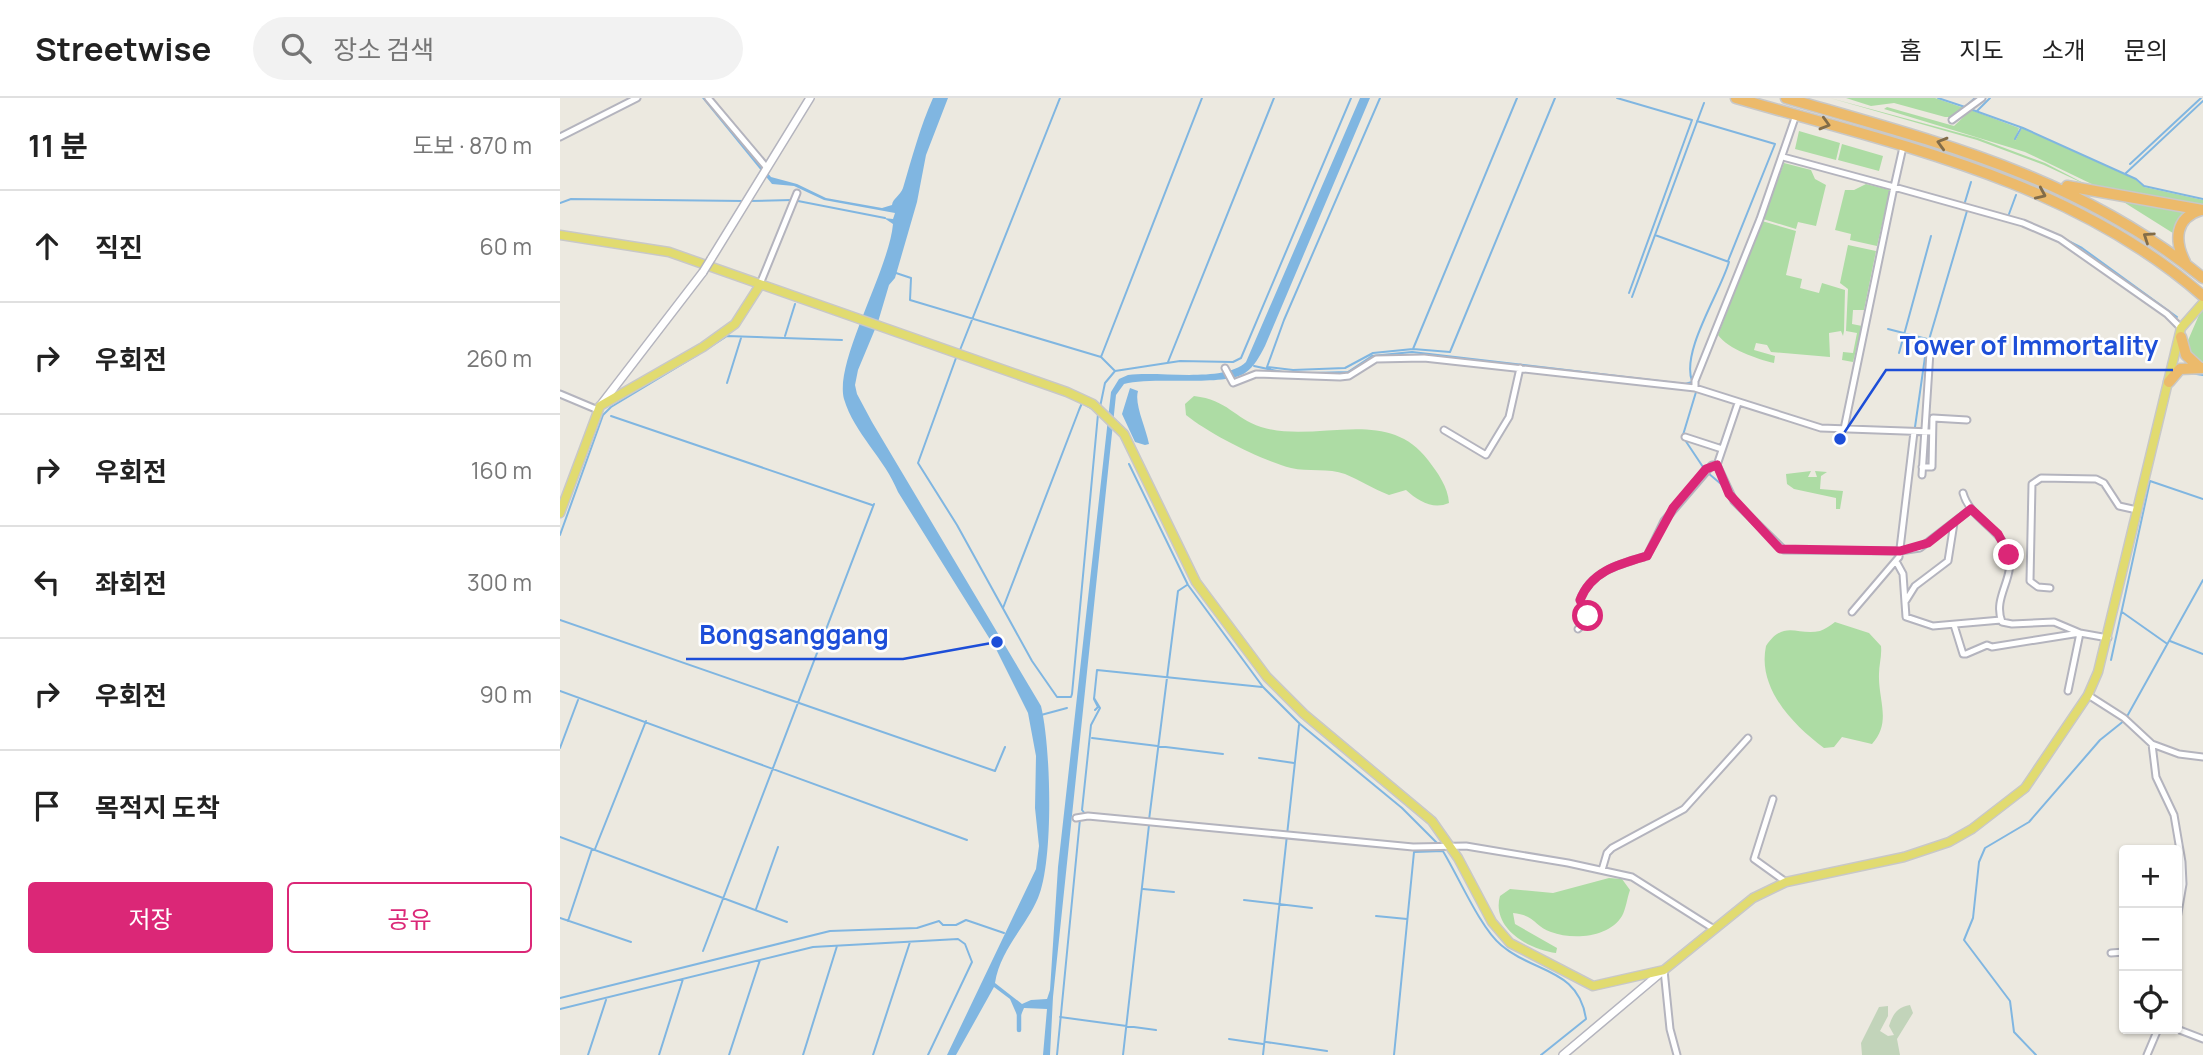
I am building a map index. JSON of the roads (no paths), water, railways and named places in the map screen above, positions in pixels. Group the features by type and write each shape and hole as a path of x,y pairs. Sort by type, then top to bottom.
{"highway":[{"path":"1736,98 2000,177 2084,214 2154,257 2201,294"},
{"path":"1786,98 1958,148 2074,188 2202,210"},
{"path":"2036,177 2115,216 2203,278"},
{"path":"2185,264 2178,245 2179,225 2185,217 2202,210"},
{"path":"2181,332 2186,355 2201,368"},
{"path":"2169,382 2180,369 2201,368"}],"main road":[{"path":"560,513 599,408 711,259 810,98"},
{"path":"560,236 657,248 1066,392 1093,404 1124,434 1196,582 1255,664 1304,713 1432,821 1445,848 1492,922 1510,943 1593,986 1664,970"},
{"path":"599,408 703,347 735,324 755,283"},
{"path":"1563,1055 1753,898 1786,882 1904,857 1950,842 1972,829 2025,788 2088,695 2108,638 2181,332 2203,303"}],"street":[{"path":"560,137 637,98"},
{"path":"708,98 766,169"},
{"path":"1952,120 1982,98"},
{"path":"1695,388 1695,381 1783,157 1796,115"},
{"path":"1844,429 1903,147"},
{"path":"1783,157 2022,223 2060,239 2157,306 2181,332"},
{"path":"755,283 797,193"},
{"path":"1922,475 1930,352"},
{"path":"1227,369 1229,379 1233,383 1256,374 1349,376 1370,362 1387,357 1520,368 1695,388 1807,426 1932,432"},
{"path":"1444,430 1486,455 1509,417 1520,368"},
{"path":"560,394 599,408"},
{"path":"1738,403 1717,465 1729,494 1780,549 1900,551 1928,543 1971,509"},
{"path":"1922,467 1932,467 1933,418 1967,420"},
{"path":"1852,612 1897,563 1914,432"},
{"path":"1685,437 1722,449"},
{"path":"1578,629 1589,619 1580,600 1591,580 1602,572 1647,556 1673,508 1706,469 1717,465"},
{"path":"2050,588 2038,587 2030,581 2032,484 2041,478 2096,479 2104,483 2119,506 2137,510"},
{"path":"1963,493 1971,509 1998,534 2009,555 2010,574 2000,601 2001,620"},
{"path":"1903,604 1915,586 1948,561 1954,522"},
{"path":"1897,563 1903,574 1906,617 1910,619 1933,625 2001,620 2012,624 2054,622 2080,633 2108,638"},
{"path":"1954,625 1963,654 1987,645 2066,637 2080,633"},
{"path":"2068,691 2080,633"},
{"path":"2088,695 2124,718 2152,744 2179,754 2203,757"},
{"path":"1602,870 1606,853 1612,848 1664,823 1696,799 1748,738"},
{"path":"2152,744 2156,777 2174,815 2180,846 2183,884 2179,908"},
{"path":"1773,799 1754,859 1786,882"},
{"path":"1076,818 1088,816 1445,848 1466,846 1602,870 1642,882 1714,929"},
{"path":"2111,953 2119,952"},
{"path":"1664,970 1670,1029 1677,1055"},
{"path":"2182,1031 2203,1039"},
{"path":"2150,1054 2156,1034"}],"water":[{"path":"702,98 705,98 771,177 797,184 826,198 882,208 892,205 903,188 933,98 948,98 926,155 917,202 895,278 889,285 855,385 872,422 1041,706 1049,775 1047,858 1038,898 1007,950 995,983 1022,1004 1031,1000 1047,999 1050,990 1058,867 1111,392 1119,379 1128,375 1208,374 1236,368 1246,362 1360,98 1370,98 1265,346 1254,364 1245,373 1222,380 1124,384 1116,395 1053,997 1050,1055 1043,1055 1047,1009 1024,1008 1021,1015 1017,1015 1010,999 994,987 956,1055 947,1055 1036,869 1039,846 1035,808 1036,756 1028,713 996,649 855,423 844,399 843,383 847,363 889,243 893,224 884,218 893,219 895,213 824,200 794,186 772,184"},
{"path":"1130,388 1138,391 1139,409 1149,444 1135,442 1122,414"}],"waterway":[{"path":"960,350 1060,98"},
{"path":"1101,357 1202,98"},
{"path":"1168,362 1274,98"},
{"path":"1100,407 1105,383 1115,371 1180,361 1233,362 1241,358 1351,98"},
{"path":"1380,98 1284,320 1267,367 1293,370 1345,368 1373,353 1413,349 1450,352 1555,98"},
{"path":"1413,349 1517,98"},
{"path":"1617,98 1692,120 1629,293"},
{"path":"1938,98 1965,107"},
{"path":"1966,106 1975,98"},
{"path":"1977,111 1990,98"},
{"path":"2130,164 2201,98"},
{"path":"2126,173 2203,101"},
{"path":"1632,297 1704,103"},
{"path":"1970,109 2023,128 2136,179 2144,186 2203,199"},
{"path":"1697,121 1775,144 1728,261"},
{"path":"2015,139 2021,128"},
{"path":"1965,202 1971,182"},
{"path":"2009,214 2016,195"},
{"path":"560,203 571,199 743,201"},
{"path":"749,201 792,200"},
{"path":"798,201 885,218"},
{"path":"1915,427 1926,350 1967,211"},
{"path":"2047,230 2082,248 2177,317"},
{"path":"1655,235 1729,262 1696,338 1690,369 1692,381"},
{"path":"1899,353 1931,236"},
{"path":"896,273 911,278 910,300 1101,357 1115,371"},
{"path":"785,336 795,304"},
{"path":"1888,329 1927,339"},
{"path":"707,349 727,336 842,340"},
{"path":"727,383 741,338"},
{"path":"1312,373 1348,372 1372,356 1412,352 1685,384 1692,382"},
{"path":"560,535 603,415 611,407 699,354"},
{"path":"956,358 918,463 957,525 1032,661 1057,697 1071,697 1072,694 1098,414"},
{"path":"1254,366 1282,372"},
{"path":"2190,373 2203,375"},
{"path":"1683,435 1696,392"},
{"path":"1003,608 1082,403 1094,410"},
{"path":"611,416 872,505"},
{"path":"1685,440 1705,470"},
{"path":"1129,464 1188,585 1263,687 1300,724 1402,808 1437,843"},
{"path":"1708,473 1721,484 1735,506"},
{"path":"2111,660 2150,481 2203,499"},
{"path":"703,951 874,504"},
{"path":"2036,1055 2014,1032 2010,1001 1964,940 1973,918 1979,862 1985,848 2029,822 2100,740 2125,720 2203,580"},
{"path":"1149,820 1178,591 1187,585"},
{"path":"2122,612 2166,643"},
{"path":"560,620 995,771 1005,747"},
{"path":"2170,641 2203,654"},
{"path":"1095,710 1098,707 1094,699 1097,670 1262,687"},
{"path":"560,691 967,840"},
{"path":"1086,815 1082,810 1091,725 1100,708 1094,698"},
{"path":"560,748 578,700"},
{"path":"1041,715 1067,708"},
{"path":"595,849 646,721"},
{"path":"1263,1055 1299,725"},
{"path":"1092,738 1223,754"},
{"path":"1259,758 1294,763"},
{"path":"1057,1055 1080,819"},
{"path":"1123,1055 1149,825"},
{"path":"560,837 787,922"},
{"path":"756,909 778,847"},
{"path":"1441,848 1493,937 1514,954 1564,981 1582,1002 1586,1019 1541,1055"},
{"path":"568,921 592,849"},
{"path":"1394,1055 1414,852 1443,851"},
{"path":"1143,889 1174,892"},
{"path":"1244,900 1312,908"},
{"path":"1376,916 1407,919"},
{"path":"560,918 631,942"},
{"path":"560,998 830,931 917,928 939,921 943,925 956,925 966,920 1004,933"},
{"path":"560,1009 813,947 958,939 965,944 972,962 928,1055"},
{"path":"873,1055 910,942"},
{"path":"803,1055 837,946"},
{"path":"729,1055 760,960"},
{"path":"659,1055 683,979"},
{"path":"588,1055 606,1000"},
{"path":"1019,1010 1019,1030"},
{"path":"1060,1017 1156,1030"},
{"path":"1229,1039 1263,1044"},
{"path":"1266,1042 1327,1051"}],"place":[{"name":"Tower of Immortality","path":"1840,439"},
{"name":"Bongsanggang","path":"997,642"}]}
